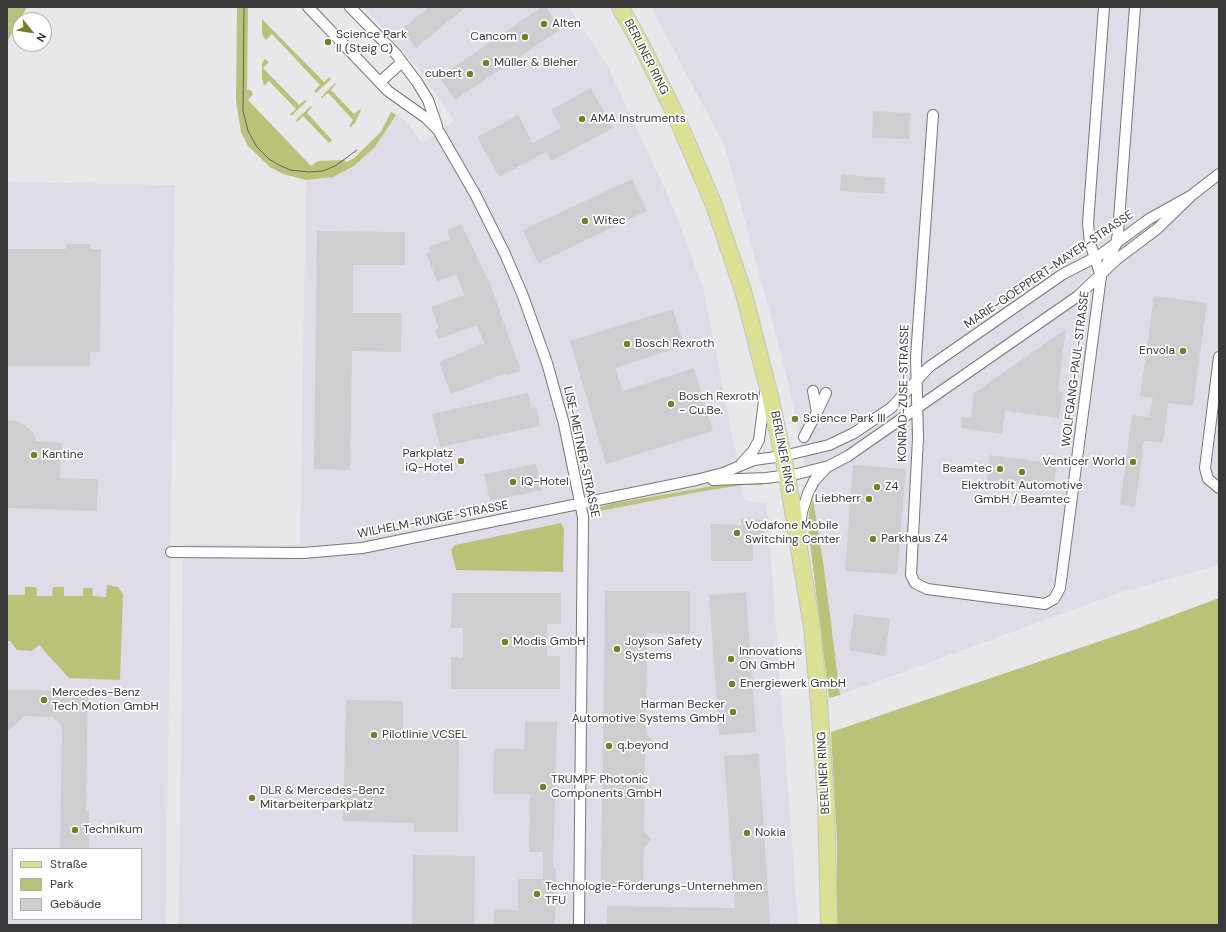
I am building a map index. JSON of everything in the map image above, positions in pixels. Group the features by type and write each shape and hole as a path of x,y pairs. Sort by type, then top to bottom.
{"main road":[{"name":"BERLINER RING","path":"620,7 641,44 676,114 714,205 744,294 767,380 787,475 812,627 826,800 828,925"}],"street":[{"name":"LISE-MEITNER-STRASSE","path":"308,7 380,82 400,100 430,121 438,130"},
{"name":"LISE-MEITNER-STRASSE","path":"350,7 402,62 426,96 438,130 488,217 524,296 557,396 581,504 583,525 579,925"},
{"name":"WOLFGANG-PAUL-STRASSE","path":"1101,276 1089,238 1088,224 1104,7"},
{"name":"WOLFGANG-PAUL-STRASSE","path":"1060,584 1101,276 1116,244 1119,227 1135,7"},
{"path":"380,82 402,62"},
{"name":"KONRAD-ZUSE-STRASSE","path":"933,115 916,380 918,446 910,571 915,583 932,590 1041,604 1048,603 1054,599 1059,592 1060,584"},
{"name":"MARIE-GOEPPERT-MAYER-STRASSE","path":"787,475 829,466 848,456 917,409 1078,296 1126,252 1157,229 1192,195 1219,174"},
{"name":"MARIE-GOEPPERT-MAYER-STRASSE","path":"783,456 829,445 854,433 891,408 929,366 1063,274 1095,257 1116,244 1149,219 1192,195"},
{"path":"1219,356 1205,464 1208,479 1219,488"},
{"name":"WILHELM-RUNGE-STRASSE","path":"738,467 753,452 759,440 767,380"},
{"path":"813,392 817,412"},
{"path":"804,437 826,393"},
{"name":"WILHELM-RUNGE-STRASSE","path":"171,552 303,553 347,549 391,542 696,480 738,467 754,460 783,456"},
{"path":"798,540 802,512 808,493 814,481 829,466"},
{"name":"WILHELM-RUNGE-STRASSE","path":"696,480 787,475"}],"shaded area":[{"path":"364,7 568,7 607,65 674,209 703,288 745,500 767,504 798,925 179,925 183,544 300,545 306,180 321,179 343,172 354,166 375,147 396,115 406,121 422,143 454,121 420,71"},
{"path":"651,7 1219,7 1219,565 1119,593 840,695 824,568 813,499 786,373 725,147"},
{"path":"7,182 175,185 166,925 7,925"}],"green space":[{"path":"7,7 27,7 24,12 12,12 12,33 7,42"},
{"path":"237,7 248,7 247,90 251,90 253,94 248,100 311,166 318,161 344,160 346,162 353,159 381,132 391,112 396,115 375,147 354,166 333,177 306,180 283,174 270,167 248,146 241,132 236,101"},
{"path":"262,19 324,82 329,77 331,79 316,93 314,91 320,85 272,34 266,40 264,38 262,33"},
{"path":"265,59 269,62 263,68 299,105 305,100 307,101 291,116 290,114 296,109 269,81 264,86 262,78 262,63"},
{"path":"335,83 336,84 331,90 354,114 360,109 361,110 355,123 351,127 349,126 353,120 328,93 322,98 321,97"},
{"path":"311,106 312,107 307,113 332,140 329,143 303,116 297,122 296,120"},
{"path":"741,481 763,481 762,485 742,485 698,492 594,512 597,508 611,504"},
{"path":"813,499 824,568 840,695 829,698 808,527 809,512"},
{"path":"561,523 564,529 563,572 456,570 451,550 455,545"},
{"path":"107,585 118,587 123,594 120,680 69,678 39,645 32,651 17,650 10,641 7,641 7,586 8,595 25,595 25,587 36,587 37,596 52,596 53,587 64,587 64,596 83,596 83,588 92,588 93,596 106,597"},
{"path":"1219,598 1219,925 837,925 837,841 831,732 1136,629"}],"building":[{"path":"429,7 466,7 416,48 401,30"},
{"path":"542,7 546,7 561,29 455,100 439,77"},
{"path":"591,88 613,128 551,161 546,152 499,177 477,137 518,115 533,143 561,128 551,110"},
{"path":"873,111 910,113 909,139 872,138"},
{"path":"841,174 885,178 884,194 840,191"},
{"name":"Witec","path":"632,179 647,211 538,263 523,230"},
{"path":"461,224 490,284 521,371 507,375 506,373 451,394 439,362 484,343 477,325 438,339 435,330 439,328 431,307 464,295 456,274 437,282 426,253 431,252 429,247 451,239 447,230"},
{"path":"317,231 405,232 405,265 353,265 353,313 402,313 401,352 352,351 350,470 314,469"},
{"path":"66,244 91,244 91,249 101,249 100,352 90,352 90,366 7,366 7,249 66,249"},
{"path":"1154,296 1207,303 1193,406 1168,403 1163,443 1144,441 1135,507 1120,505 1132,415 1149,417 1153,398 1140,396"},
{"name":"Bosch Rexroth - Cu.Be.","path":"673,309 684,346 615,368 623,391 694,368 713,431 606,464 570,341"},
{"path":"1066,329 1058,391 1063,392 1059,418 1005,411 1002,434 961,428 962,417 971,418 974,393"},
{"path":"528,393 531,408 537,407 540,426 440,447 432,414"},
{"name":"Kantine","path":"7,420 17,421 26,426 33,433 36,441 62,443 60,478 98,479 97,511 7,508"},
{"name":"Elektrobit Automotive GmbH / Beamtec","path":"990,455 1057,464 1053,489 987,480"},
{"name":"iQ-Hotel","path":"536,464 542,490 490,501 484,474"},
{"name":"Parkhaus Z4","path":"853,465 906,469 897,574 845,571"},
{"name":"Vodafone Mobile Switching Center","path":"741,519 764,520 764,541 753,541 753,561 711,561 711,524 741,525"},
{"path":"605,591 690,591 690,634 647,633 646,734 654,742 645,751 644,832 652,839 644,848 643,887 601,887"},
{"path":"746,592 756,732 719,735 709,595"},
{"name":"Modis GmbH","path":"452,593 561,593 561,624 547,624 547,656 560,656 560,689 451,689 451,657 463,658 463,628 451,628"},
{"path":"854,614 890,619 885,656 849,650"},
{"path":"7,690 88,691 86,810 89,810 89,848 60,848 62,726 53,717 25,716 7,732"},
{"path":"346,700 403,701 403,731 459,731 458,832 414,832 414,823 343,821"},
{"name":"TRUMPF Photonic Components GmbH","path":"525,722 557,722 553,868 556,868 555,925 494,925 494,909 518,910 518,879 543,879 543,852 529,852 530,794 493,794 494,749 524,749"},
{"name":"Nokia","path":"759,754 770,925 607,925 607,906 735,908 724,756"},
{"path":"413,855 475,856 474,925 412,925"}],"tram line":[{"path":"244,7 243,111 248,131 257,147 269,159 279,165 290,170 309,172 323,171 335,166 357,150"}],"place":[{"name":"Alten","path":"544,24"},
{"name":"Cancom","path":"525,37"},
{"name":"Science Park II (Steig C)","path":"328,42"},
{"name":"Müller & Bleher","path":"486,63"},
{"name":"cubert","path":"470,74"},
{"name":"AMA Instruments","path":"582,119"},
{"name":"Witec","path":"585,221"},
{"name":"Bosch Rexroth","path":"627,344"},
{"name":"Envola","path":"1183,351"},
{"name":"Bosch Rexroth - Cu.Be.","path":"671,404"},
{"name":"Science Park III","path":"795,419"},
{"name":"Kantine","path":"34,455"},
{"name":"Parkplatz iQ-Hotel","path":"461,461"},
{"name":"Venticer World","path":"1133,462"},
{"name":"Beamtec","path":"1000,469"},
{"name":"Elektrobit Automotive GmbH / Beamtec","path":"1022,472"},
{"name":"iQ-Hotel","path":"513,482"},
{"name":"Z4","path":"877,487"},
{"name":"Liebherr","path":"869,499"},
{"name":"Vodafone Mobile Switching Center","path":"737,533"},
{"name":"Parkhaus Z4","path":"873,539"},
{"name":"Modis GmbH","path":"505,642"},
{"name":"Joyson Safety Systems","path":"617,649"},
{"name":"Innovations ON GmbH","path":"731,659"},
{"name":"Energiewerk GmbH","path":"732,684"},
{"name":"Mercedes-Benz Tech Motion GmbH","path":"44,700"},
{"name":"Harman Becker Automotive Systems GmbH","path":"733,712"},
{"name":"Pilotlinie VCSEL","path":"374,735"},
{"name":"q.beyond","path":"609,746"},
{"name":"TRUMPF Photonic Components GmbH","path":"543,787"},
{"name":"DLR & Mercedes-Benz Mitarbeiterparkplatz","path":"252,798"},
{"name":"Technikum","path":"75,830"},
{"name":"Nokia","path":"747,833"},
{"name":"Technologie-Förderungs-Unternehmen TFU","path":"537,894"}]}
